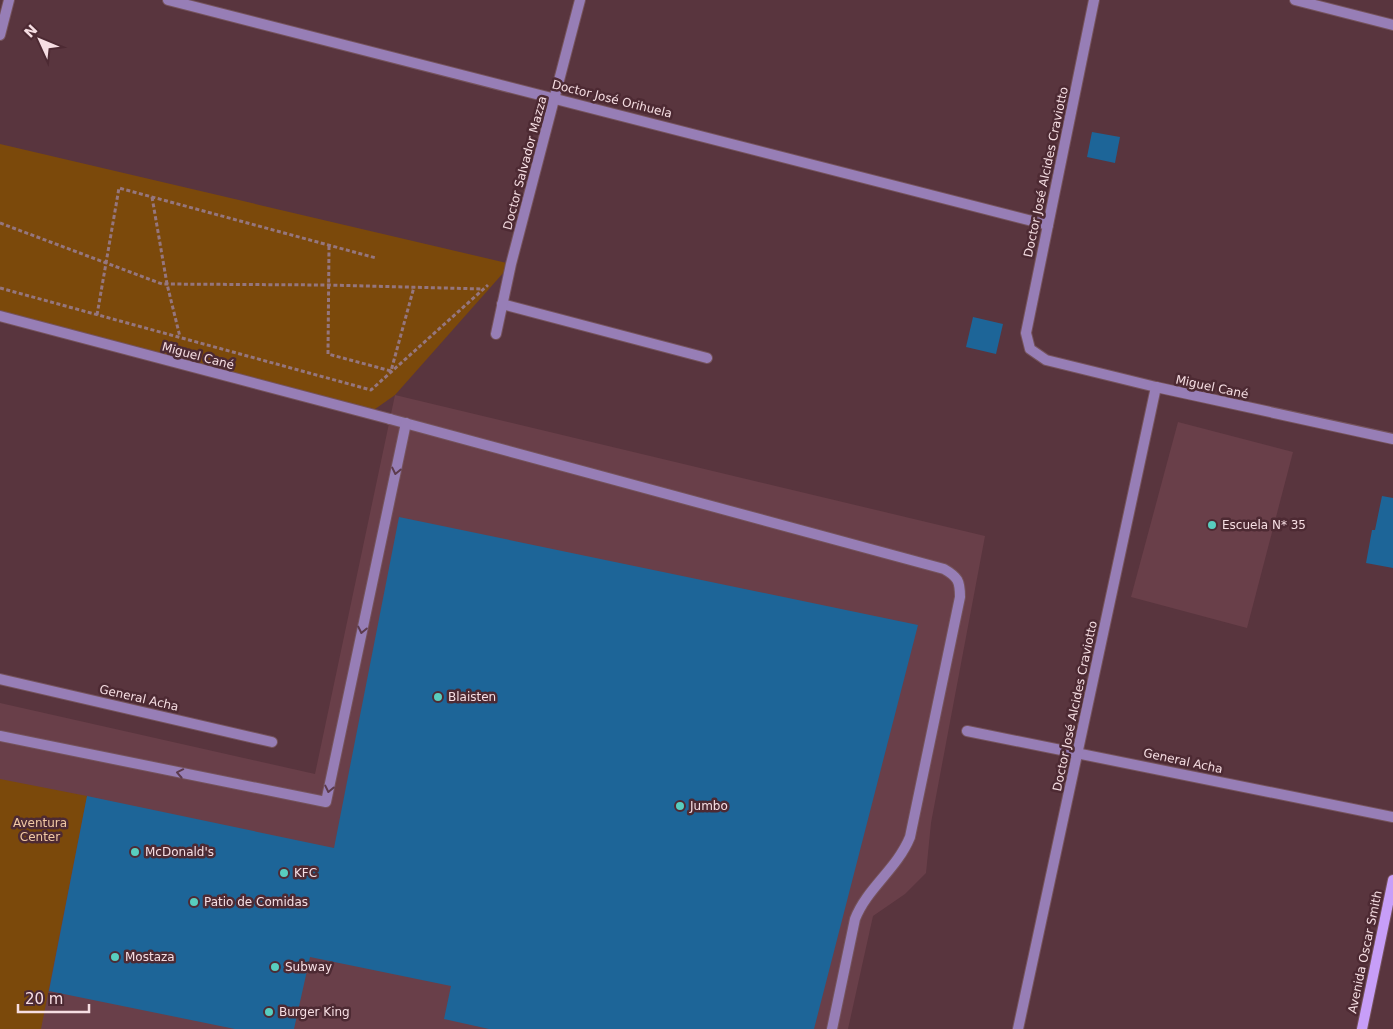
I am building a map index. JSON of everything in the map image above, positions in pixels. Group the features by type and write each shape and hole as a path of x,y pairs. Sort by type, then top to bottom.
{"main road":[{"name":"Avenida Oscar Smith","path":"1362,1029 1393,880"}],"street":[{"path":"0,35 9,0"},
{"name":"Doctor José Orihuela","path":"168,0 1048,225"},
{"name":"Doctor Salvador Mazza","path":"496,334 511,264 580,0"},
{"name":"Doctor José Alcides Craviotto","path":"1030,349 1026,333 1094,0"},
{"path":"1295,0 1393,24"},
{"path":"502,304 707,358"},
{"name":"Miguel Cané","path":"0,316 406,423 944,569 953,574 960,584 960,597 910,837 898,860 866,898 855,919 832,1029"},
{"name":"Miguel Cané","path":"1030,349 1046,360 1156,387 1393,439"},
{"name":"Doctor José Alcides Craviotto","path":"1018,1029 1156,387"},
{"path":"0,736 326,802 406,423"},
{"name":"General Acha","path":"0,679 272,742"},
{"name":"General Acha","path":"967,731 1393,817"}],"path":[{"path":"97,315 118,188 376,258"},
{"path":"152,198 166,284 180,338"},
{"path":"0,223 162,284 328,285 483,289"},
{"path":"329,246 328,354 391,371"},
{"path":"0,288 371,390 511,264"},
{"path":"391,371 414,287"}],"shaded area":[{"path":"395,395 985,536 931,823 926,873 905,894 873,916 848,1029 0,1029 0,703 315,774"},
{"name":"Escuela N* 35","path":"1178,422 1293,452 1247,628 1131,597"}],"green space":[{"path":"0,144 511,264 395,395 368,414 0,316"},
{"name":"Aventura Center","path":"0,779 87,796 41,1029 0,1029"}],"building":[{"path":"1092,132 1120,137 1115,163 1087,157"},
{"path":"973,317 1003,324 996,354 966,347"},
{"path":"1382,496 1393,498 1393,568 1366,563 1372,530 1375,530"},
{"path":"399,517 918,625 814,1029 489,1029 444,1019 451,986 310,957 294,1029 235,1029 49,991 87,796 334,848"}],"place":[{"name":"Escuela N* 35","path":"1212,525"},
{"name":"Blaisten","path":"438,697"},
{"name":"Jumbo","path":"680,806"},
{"name":"McDonald's","path":"135,852"},
{"name":"KFC","path":"284,873"},
{"name":"Patio de Comidas","path":"194,902"},
{"name":"Mostaza","path":"115,957"},
{"name":"Subway","path":"275,967"},
{"name":"Burger King","path":"269,1012"}]}
